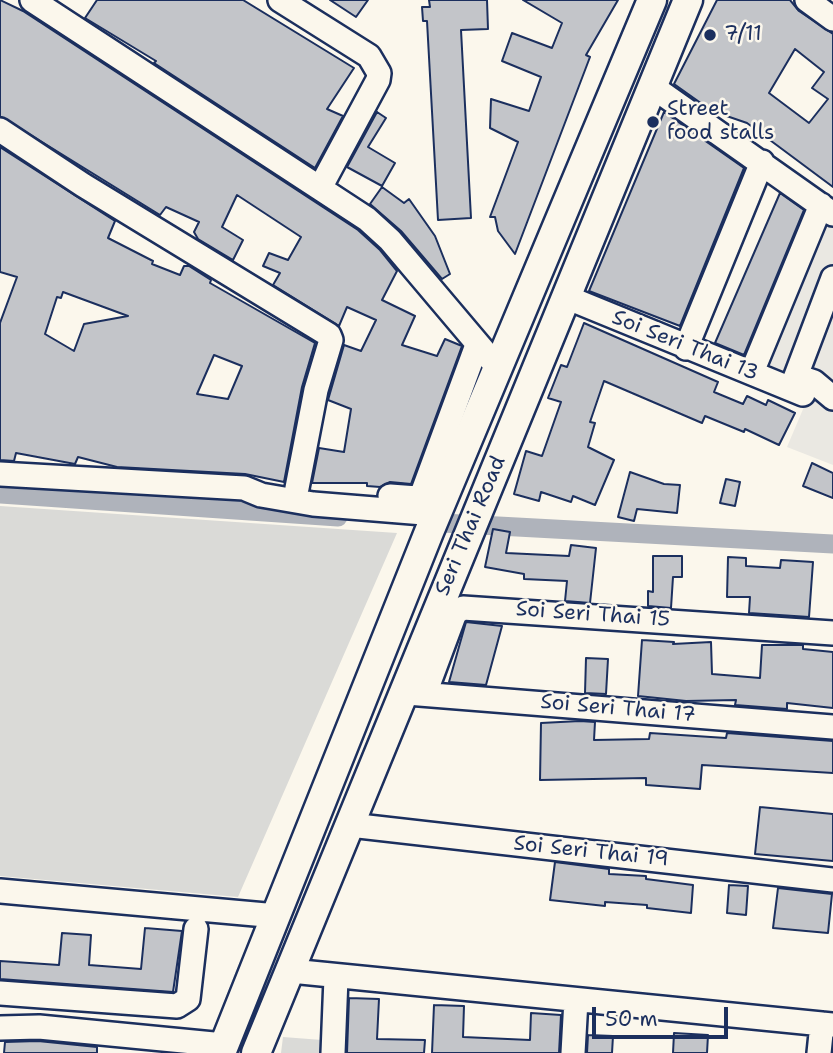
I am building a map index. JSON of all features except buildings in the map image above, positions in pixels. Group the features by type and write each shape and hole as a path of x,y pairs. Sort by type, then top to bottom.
{"main road":[{"name":"Seri Thai Road","path":"223,1049 437,514 652,0"},
{"name":"Seri Thai Road","path":"257,1053 465,539 688,0"}],"street":[{"path":"32,0 368,219 390,240 499,369"},
{"path":"280,0 369,56 379,73 378,80 320,188"},
{"path":"807,0 833,19"},
{"path":"653,86 827,210 752,372"},
{"path":"0,130 83,185 329,335 331,340 313,401 305,496"},
{"path":"686,348 762,162"},
{"path":"797,386 833,278"},
{"name":"Soi Seri Thai 13","path":"566,298 752,372 797,386 814,382 833,398"},
{"path":"305,496 420,496 477,345"},
{"path":"0,474 244,488 437,514"},
{"name":"Soi Seri Thai 15","path":"403,692 430,680 455,613 463,608 833,633"},
{"name":"Soi Seri Thai 17","path":"403,692 833,727"},
{"name":"Soi Seri Thai 19","path":"350,825 833,880"},
{"path":"0,891 277,916"},
{"path":"0,993 177,1006 188,999 196,929"},
{"path":"291,971 337,978 827,1024 819,1053"},
{"path":"333,1053 337,978"},
{"path":"573,1053 576,1000"},
{"path":"0,1028 39,1027 223,1049"}],"shaded area":[{"path":"824,220 833,227 833,465 787,447 812,388 763,365"},
{"path":"0,506 397,533 238,897 0,876"},
{"path":"283,1037 322,1040 320,1053 281,1053"}],"waterway":[{"path":"0,494 338,517"},
{"path":"424,522 833,544"}],"place":[{"name":"7/11","path":"710,35"},
{"name":"Street food stalls","path":"653,122"}]}
